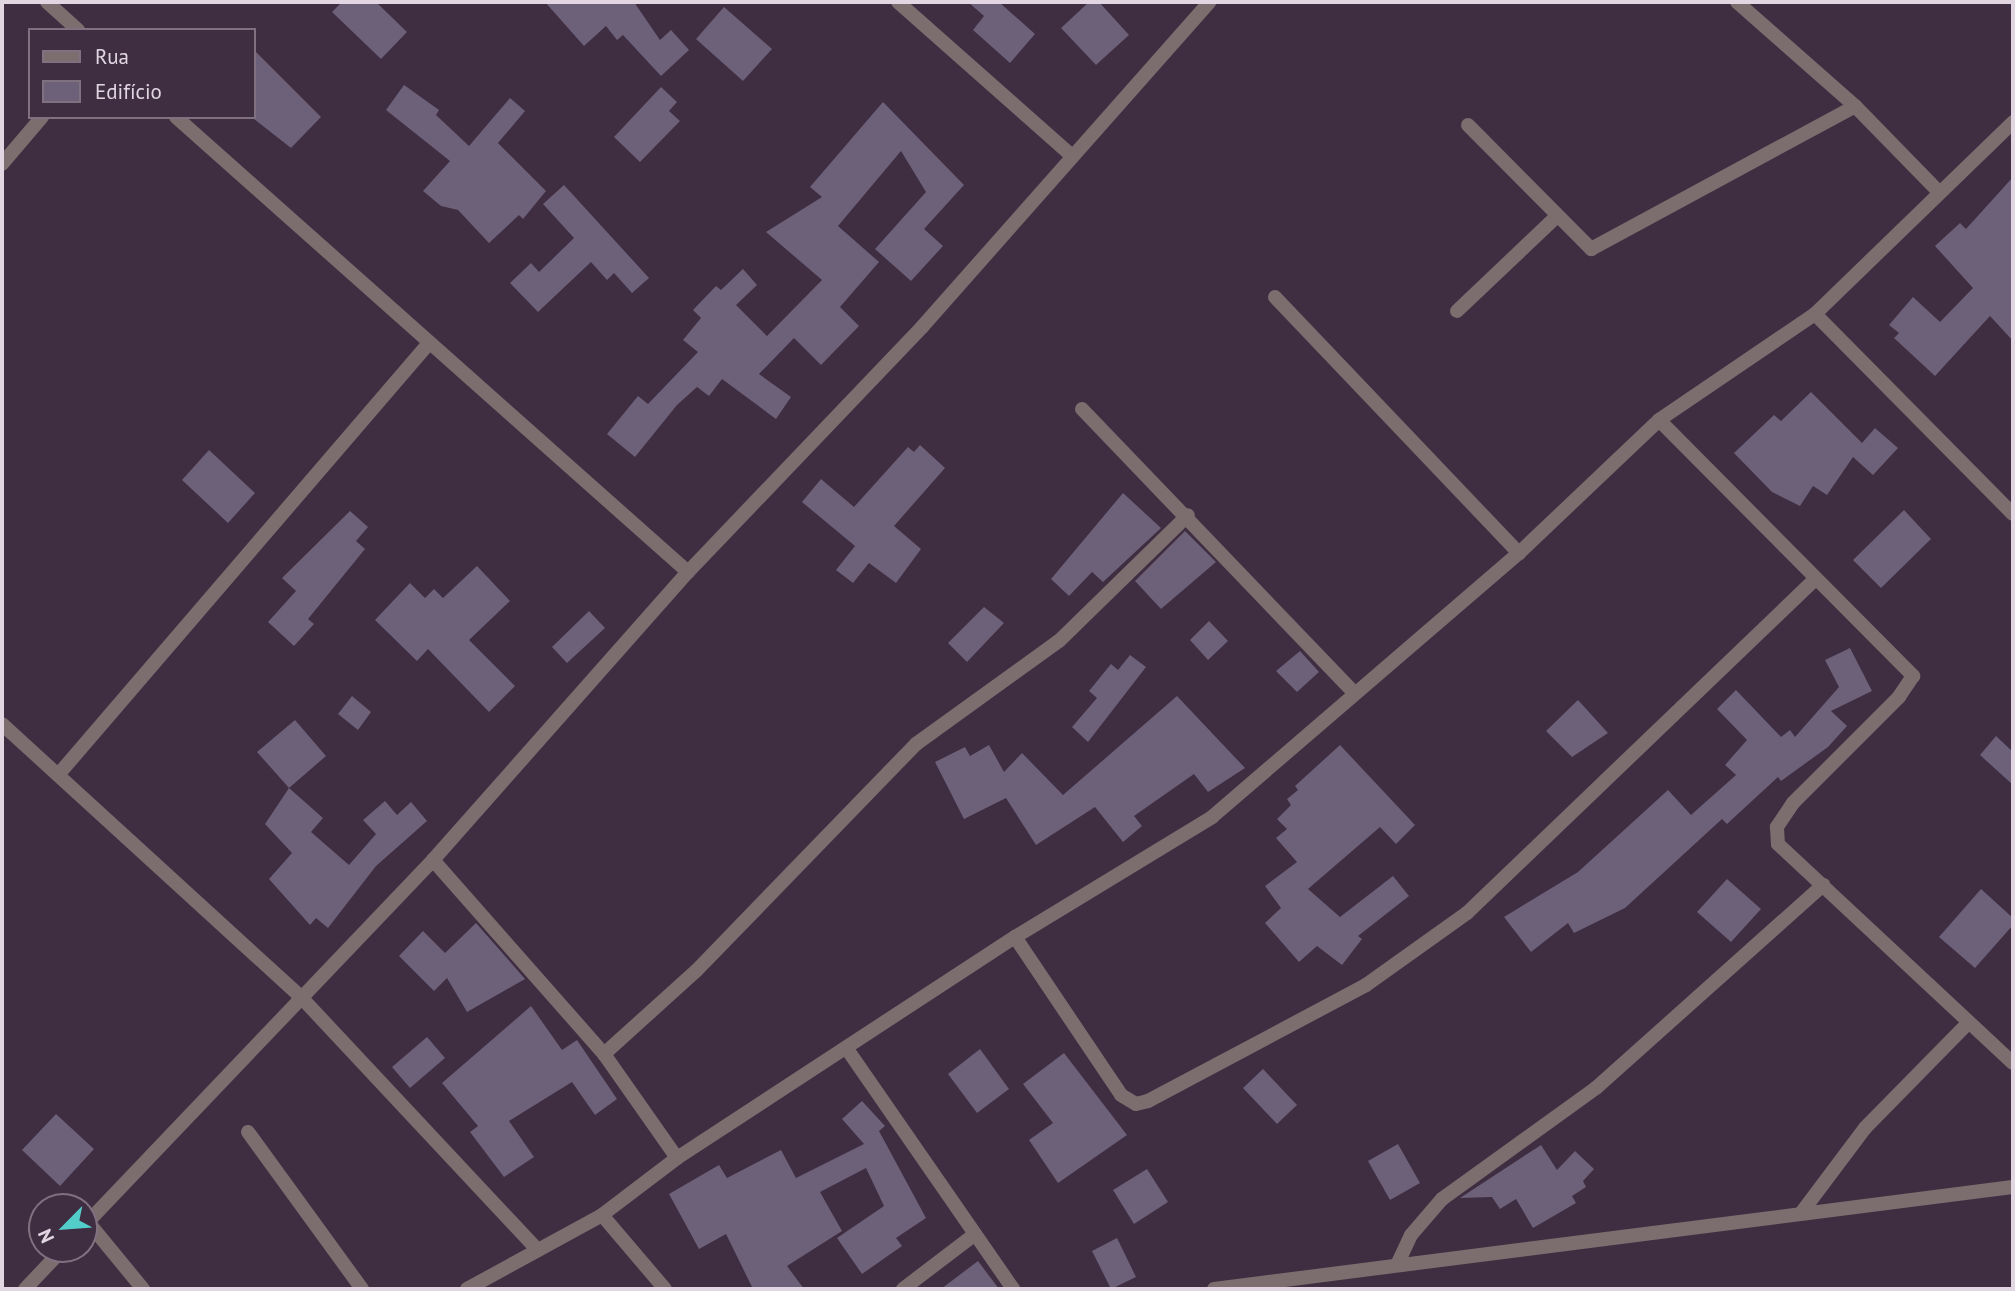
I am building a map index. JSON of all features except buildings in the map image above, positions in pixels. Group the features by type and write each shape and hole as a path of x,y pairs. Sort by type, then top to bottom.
{"street":[{"path":"47,2 76,28"},
{"path":"898,2 1072,156"},
{"path":"98,1211 300,996 433,860 688,572 922,327 1210,2"},
{"path":"1737,2 1855,106 1939,192"},
{"path":"1468,125 1586,248 1596,248 1855,106"},
{"path":"2,164 40,119"},
{"path":"178,119 688,572"},
{"path":"467,1289 602,1215 677,1158 1015,937 1212,817 1519,553 1659,420 1815,314 2013,122"},
{"path":"1457,311 1556,217"},
{"path":"1275,297 1519,553"},
{"path":"1815,314 2013,514"},
{"path":"58,775 429,343"},
{"path":"1082,409 1188,516 1354,694"},
{"path":"1659,420 1815,579 1902,658 1913,676 1777,827 1785,853 1823,885 2013,1063"},
{"path":"604,1054 696,971 916,744 1059,641 1188,516"},
{"path":"1015,937 1121,1095 1136,1104 1148,1101 1366,985 1467,913 1815,579"},
{"path":"2,724 300,996 538,1250"},
{"path":"433,860 604,1054 677,1158"},
{"path":"1397,1265 1411,1235 1442,1199 1596,1088 1823,885"},
{"path":"1802,1212 1865,1128 1969,1022"},
{"path":"847,1049 1013,1289"},
{"path":"248,1132 362,1289"},
{"path":"1214,1289 2013,1187"},
{"path":"602,1215 665,1289"},
{"path":"904,1289 974,1235"},
{"path":"98,1238 143,1289"},
{"path":"25,1289 50,1263"}]}
